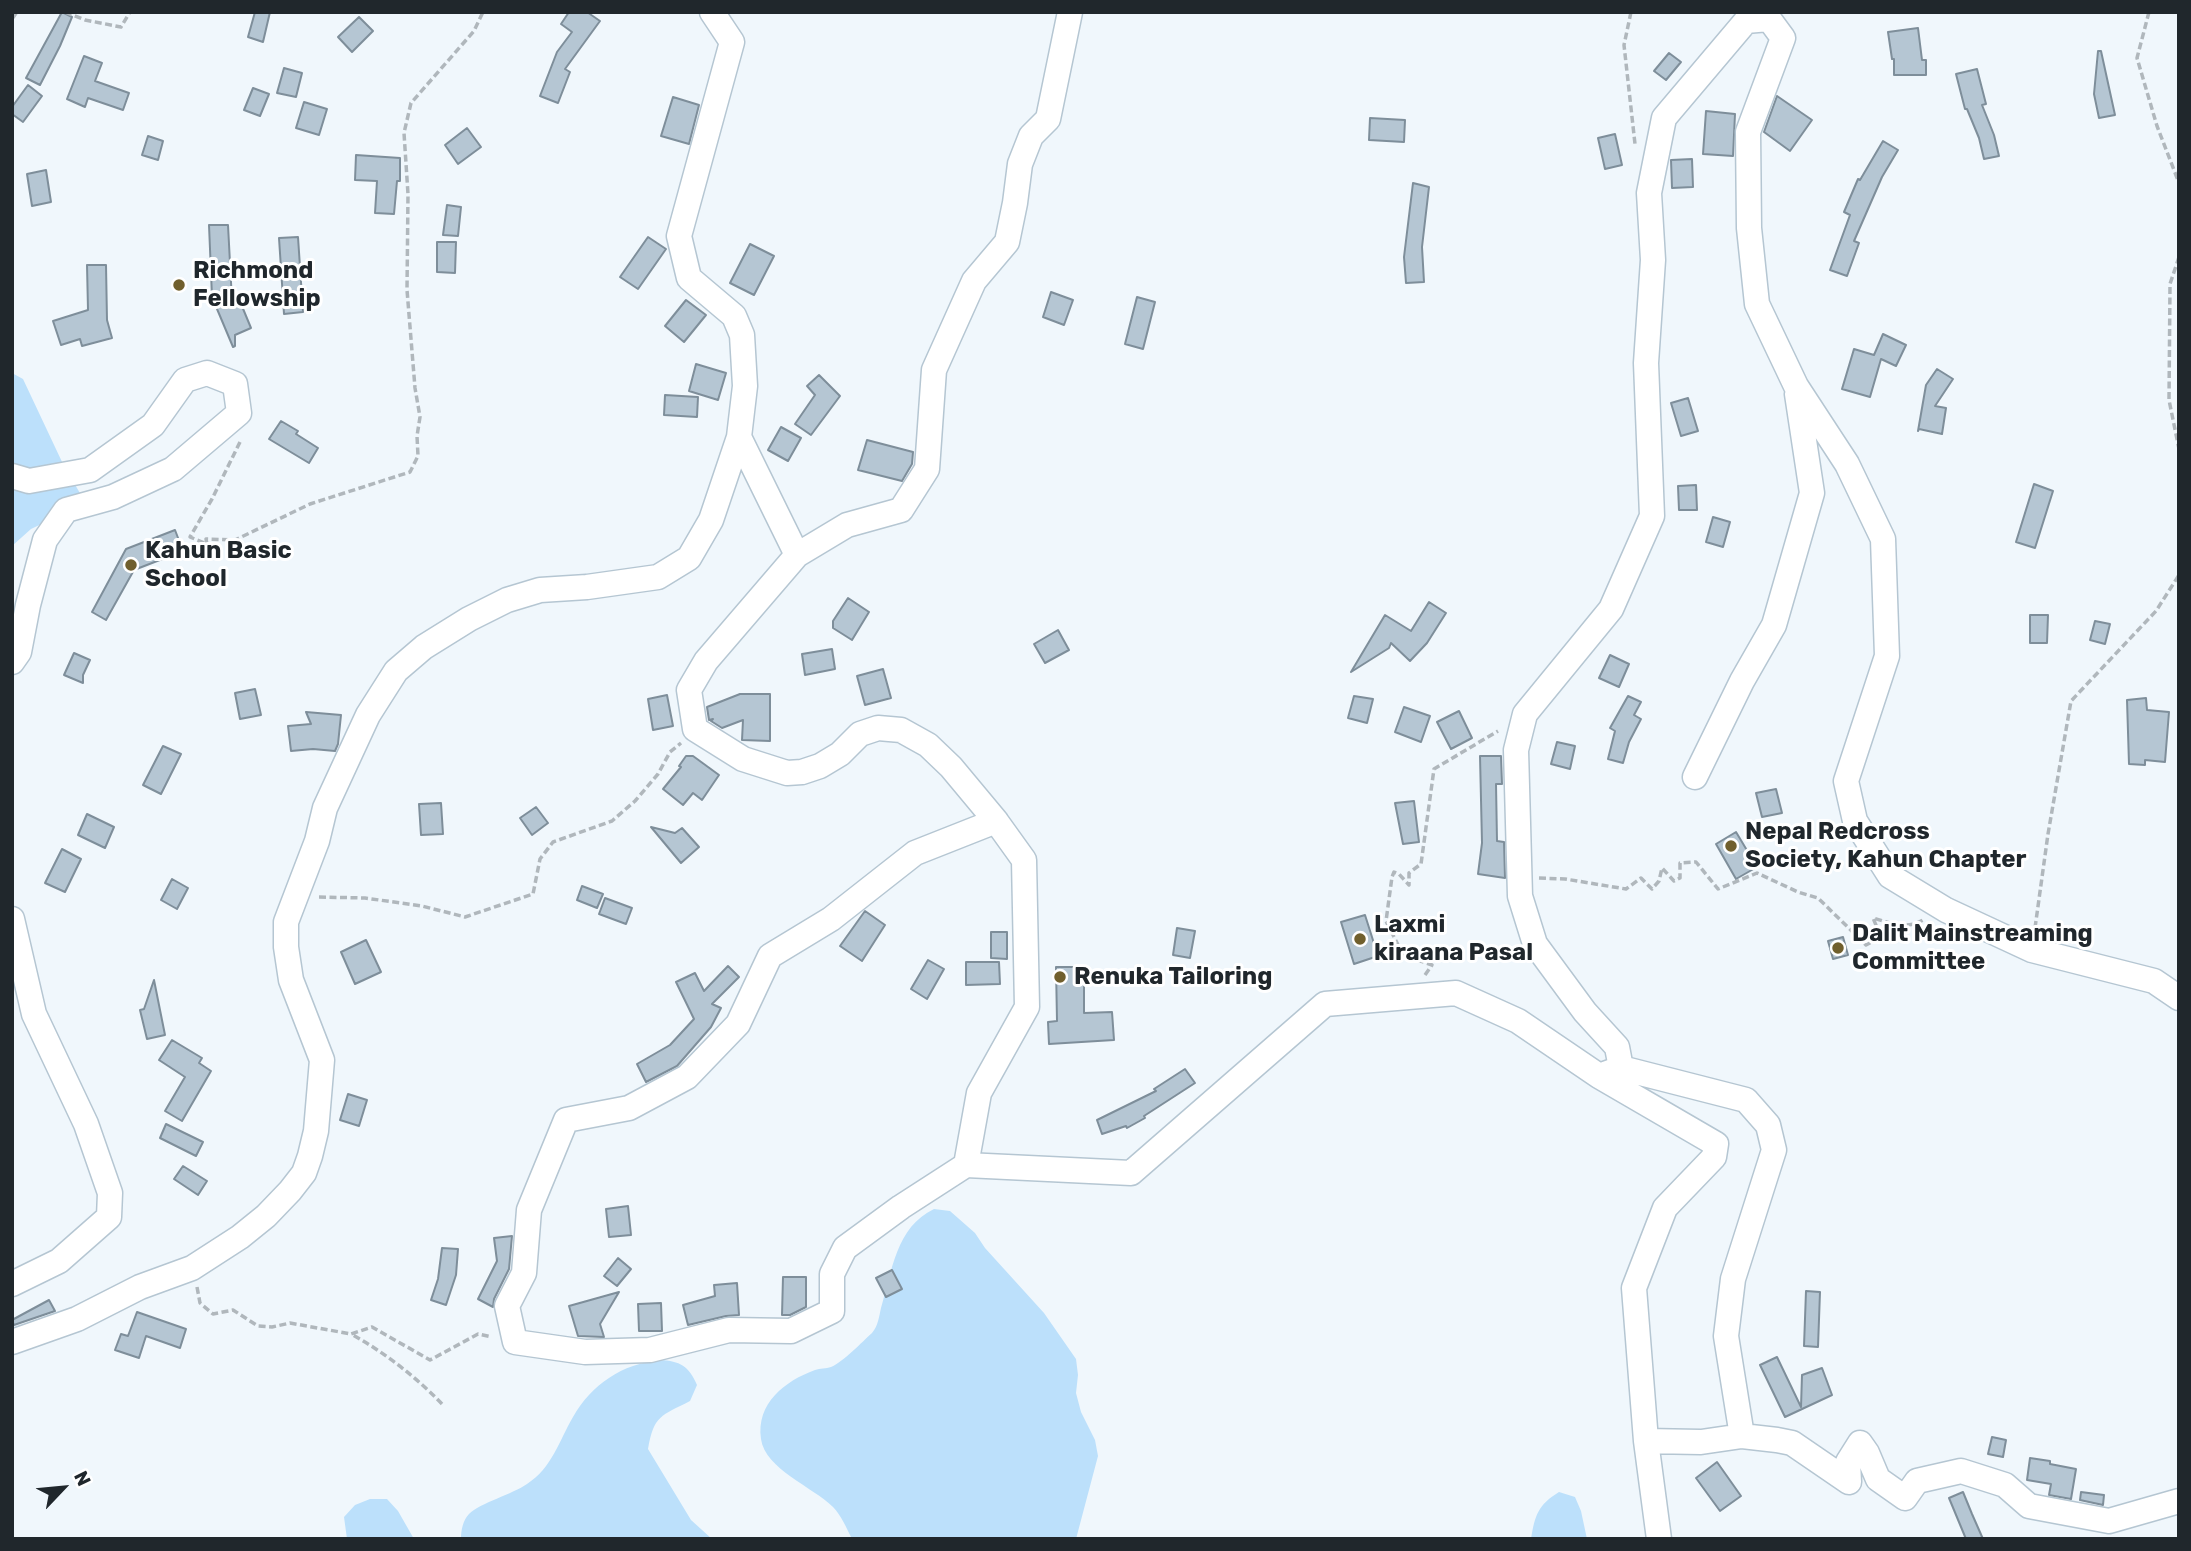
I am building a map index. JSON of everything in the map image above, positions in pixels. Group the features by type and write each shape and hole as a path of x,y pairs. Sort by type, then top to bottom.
{"street":[{"path":"12,1342 77,1319 140,1287 192,1268 240,1237 266,1216 304,1173 316,1131 322,1059 291,980 286,947 286,922 305,877 325,808 368,715 396,671 424,647 468,619 507,600 540,590 587,587 658,577 690,558 711,520 739,437 745,386 742,335 734,316 689,278 680,236 732,42 712,12"},
{"path":"966,1165 979,1093 1027,1007 1024,860 951,767 928,745 901,730 878,728 860,734 840,754 820,766 802,772 787,773 743,759 695,729 689,690 706,661 797,555 847,525 901,510 927,469 934,370 974,281 1007,242 1020,164 1031,136 1048,119 1070,12"},
{"path":"1610,1072 1617,1047 1586,1012 1535,944 1520,896 1516,750 1525,714 1611,609 1652,516 1646,363 1653,260 1649,193 1664,118 1746,21 1769,19 1783,38 1748,132 1749,228 1757,304 1796,386 1847,464 1883,539 1887,656 1846,781 1855,821 1890,876 1946,911 2032,950 2154,981 2179,998"},
{"path":"12,476 29,481 90,470 153,425 185,380 207,373 235,384 239,413 173,469 113,497 65,510 45,540 19,652 12,662"},
{"path":"1695,777 1742,681 1774,625 1812,493 1796,386"},
{"path":"739,437 797,555"},
{"path":"996,821 915,853 831,919 770,956 738,1024 687,1077 629,1108 566,1120 529,1210 524,1273 508,1306 515,1342 585,1352 650,1350 729,1331 791,1332 832,1311 832,1275 845,1248 901,1207 966,1165 1131,1173 1325,1004 1456,993 1518,1021 1610,1072 1716,1144 1714,1157 1665,1208 1634,1288 1646,1441 1659,1539"},
{"path":"12,919 34,1014 86,1124 110,1193 109,1217 59,1261 12,1284"},
{"path":"1610,1072 1746,1100 1768,1125 1774,1150 1733,1279 1726,1336 1742,1436"},
{"path":"1646,1441 1701,1442 1742,1436 1792,1443 1849,1482 1848,1462 1860,1443 1878,1479 1905,1498 1917,1481 1961,1471 2005,1485 2029,1506 2109,1521 2179,1501"}],"path":[{"path":"12,19 17,12"},
{"path":"65,12 85,20 121,27 130,12"},
{"path":"239,413 238,424 242,432 240,442 190,537 207,544 205,539 235,540 310,504 410,472 418,456 420,417 407,290 408,194 404,133 411,103 474,31 483,12"},
{"path":"1631,12 1624,45 1636,152"},
{"path":"2149,12 2137,58 2157,126 2179,183"},
{"path":"2179,257 2170,285 2169,400 2179,449"},
{"path":"2032,950 2048,834 2071,701 2156,611 2179,575"},
{"path":"1409,996 1432,965 1403,954 1386,921 1394,872 1409,885 1409,873 1421,864 1434,769 1525,714"},
{"path":"305,877 309,897 365,898 422,906 465,917 533,894 540,859 553,842 612,821 635,801 658,774 670,752 695,729"},
{"path":"1520,878 1565,879 1626,889 1641,878 1652,889 1659,881 1662,868 1674,881 1680,878 1680,863 1696,862 1718,889 1757,873 1818,898 1866,944 1881,937 1873,918 1896,925 1917,924 1934,913 1946,911"},
{"path":"192,1268 200,1303 213,1314 233,1310 258,1326 272,1327 290,1323 351,1334 366,1342 426,1387 442,1404"},
{"path":"351,1334 372,1327 430,1360 478,1334 515,1342"}],"shaded area":[{"path":"12,373 23,379 63,464 88,507 31,529 12,546"},
{"path":"934,1209 950,1211 975,1233 985,1248 1044,1313 1076,1359 1076,1393 1081,1412 1095,1440 1098,1456 1076,1539 852,1539 833,1507 780,1468 764,1450 761,1426 768,1404 793,1380 836,1364 872,1333 903,1238 921,1217"},
{"path":"660,1360 683,1366 691,1373 697,1385 690,1401 666,1414 656,1423 648,1449 691,1520 712,1539 461,1539 463,1525 469,1514 536,1478 554,1454 581,1405 599,1386 621,1371"},
{"path":"1559,1492 1575,1497 1587,1539 1531,1539 1539,1511 1546,1501"},
{"path":"370,1499 387,1499 398,1511 414,1539 347,1539 344,1517 355,1505"}],"building":[{"path":"62,12 72,17 40,85 26,78"},
{"path":"255,12 270,12 263,42 248,37"},
{"path":"569,12 587,12 600,21 565,69 570,72 558,103 540,96 557,52 572,32 561,24"},
{"path":"359,17 373,31 352,52 338,37"},
{"path":"1918,28 1922,60 1926,60 1926,75 1894,75 1894,59 1888,32"},
{"path":"2098,51 2101,51 2115,115 2099,118 2094,94"},
{"path":"1669,53 1681,62 1666,80 1654,71"},
{"path":"84,56 102,63 95,81 129,93 123,110 88,98 85,107 67,99"},
{"path":"284,68 302,73 296,97 277,93"},
{"path":"1977,69 1986,104 1982,105 1999,156 1984,159 1979,138 1965,109 1956,74"},
{"path":"28,85 42,96 23,122 12,114 12,107"},
{"path":"253,88 269,94 260,116 244,110"},
{"path":"1777,96 1812,120 1790,151 1764,132"},
{"path":"673,97 699,105 689,144 661,136"},
{"path":"304,102 327,109 319,135 296,128"},
{"path":"1706,111 1735,114 1733,156 1703,154"},
{"path":"1370,118 1405,120 1404,142 1369,140"},
{"path":"467,128 481,147 458,164 445,145"},
{"path":"1615,134 1622,165 1605,169 1598,138"},
{"path":"148,136 163,141 158,160 142,155"},
{"path":"1883,141 1898,150 1882,177 1854,241 1859,243 1847,276 1830,270 1850,215 1844,212 1858,179 1860,180"},
{"path":"356,155 400,158 400,181 397,181 394,214 375,213 377,181 355,180"},
{"path":"1692,159 1693,187 1672,188 1671,160"},
{"path":"46,170 51,202 32,206 27,174"},
{"path":"1413,183 1429,187 1422,247 1424,282 1406,283 1404,257"},
{"path":"447,205 461,207 458,236 443,235"},
{"path":"209,225 228,225 232,301 239,299 251,328 235,335 233,347 212,297"},
{"path":"298,237 303,312 284,314 279,238"},
{"path":"648,237 666,249 638,289 620,277"},
{"path":"437,242 456,242 455,273 437,272"},
{"path":"750,244 774,256 754,295 730,283"},
{"path":"87,265 106,265 107,320 112,338 82,346 80,339 61,345 53,321 88,310"},
{"path":"1051,292 1073,300 1064,325 1043,317"},
{"path":"1137,297 1155,302 1143,349 1125,344"},
{"path":"686,300 706,315 684,342 665,326"},
{"path":"1883,334 1906,345 1896,366 1881,359 1870,397 1842,389 1854,349 1874,355"},
{"path":"696,364 726,373 718,400 689,391"},
{"path":"1937,369 1953,379 1935,406 1946,408 1942,434 1919,429 1918,431 1926,385"},
{"path":"819,375 840,396 811,435 795,424 815,395 807,386"},
{"path":"665,395 698,397 697,417 664,415"},
{"path":"1688,398 1698,431 1681,436 1671,403"},
{"path":"281,421 318,448 309,463 269,439"},
{"path":"781,427 801,438 788,461 768,450"},
{"path":"867,440 913,452 912,464 902,481 858,470"},
{"path":"2034,484 2053,491 2035,548 2016,542"},
{"path":"1696,485 1697,510 1679,510 1678,486"},
{"path":"1713,517 1730,522 1723,547 1706,542"},
{"path":"175,530 183,551 134,570 106,620 92,612 126,549"},
{"path":"848,598 869,612 852,640 833,628 833,621"},
{"path":"1429,602 1446,613 1427,643 1410,661 1391,643 1389,648 1351,672 1385,615 1411,631"},
{"path":"2030,615 2048,615 2047,643 2030,643"},
{"path":"2095,621 2110,624 2105,644 2090,640"},
{"path":"1058,630 1069,650 1045,663 1034,644"},
{"path":"832,649 835,669 805,675 802,654"},
{"path":"74,653 90,660 83,675 83,683 64,675"},
{"path":"1610,655 1629,664 1619,687 1599,678"},
{"path":"883,669 891,698 865,705 857,676"},
{"path":"255,689 261,715 240,719 235,693"},
{"path":"740,694 770,694 770,741 742,740 743,720 722,728 711,721 713,719 709,720 707,707"},
{"path":"667,695 673,726 653,730 648,699"},
{"path":"1354,696 1373,699 1367,723 1348,718"},
{"path":"1628,696 1641,702 1634,715 1641,719 1629,742 1623,763 1608,759 1615,731 1610,728"},
{"path":"2146,698 2147,710 2169,712 2165,762 2145,760 2145,765 2129,764 2127,700"},
{"path":"1404,707 1430,716 1421,742 1395,732"},
{"path":"1459,711 1472,738 1451,749 1437,722"},
{"path":"306,712 341,715 335,751 291,751 288,726 311,724"},
{"path":"1557,742 1575,746 1570,769 1551,764"},
{"path":"163,746 181,754 161,794 143,785"},
{"path":"686,756 693,756 719,775 702,800 693,793 683,805 663,789 681,767 679,766"},
{"path":"1480,756 1501,756 1502,784 1496,784 1497,841 1504,842 1505,878 1478,874 1482,843"},
{"path":"1776,789 1782,813 1762,817 1756,793"},
{"path":"1414,801 1419,842 1403,844 1395,803"},
{"path":"441,803 443,834 421,835 419,804"},
{"path":"536,807 548,823 532,835 520,818"},
{"path":"87,814 114,827 105,848 78,835"},
{"path":"651,827 675,833 682,828 699,847 681,863"},
{"path":"1736,832 1757,867 1736,879 1716,844"},
{"path":"62,849 81,859 65,892 45,883"},
{"path":"172,879 188,888 177,909 161,900"},
{"path":"582,886 603,894 597,908 577,900"},
{"path":"605,898 632,908 626,924 599,914"},
{"path":"865,911 885,925 862,961 840,946"},
{"name":"Laxmi kiraana Pasal","path":"1365,915 1378,956 1354,964 1341,922"},
{"path":"1177,928 1195,931 1190,958 1173,955"},
{"path":"991,932 1007,932 1007,959 991,958"},
{"name":"Dalit Mainstreaming Committee","path":"1843,937 1848,955 1833,959 1828,941"},
{"path":"366,940 381,972 355,984 341,952"},
{"path":"928,960 944,969 927,999 911,989"},
{"path":"966,962 999,962 1000,984 966,985"},
{"path":"728,966 739,977 712,1004 721,1008 711,1027 677,1066 646,1082 637,1064 670,1045 694,1019 676,982 695,973 704,991"},
{"path":"1056,967 1084,967 1084,1013 1112,1012 1114,1040 1049,1044 1048,1022 1057,1021"},
{"path":"154,980 165,1035 147,1039 140,1010 144,1009"},
{"path":"172,1040 202,1058 199,1063 211,1071 182,1121 165,1111 185,1077 159,1060"},
{"path":"1185,1069 1195,1083 1127,1128 1126,1126 1102,1134 1097,1120 1156,1091 1154,1089"},
{"path":"348,1094 367,1100 359,1126 340,1120"},
{"path":"166,1124 203,1142 196,1156 160,1138"},
{"path":"183,1166 207,1181 198,1195 174,1179"},
{"path":"628,1206 631,1235 609,1237 606,1209"},
{"path":"512,1236 509,1269 494,1299 493,1307 478,1299 497,1261 494,1238"},
{"path":"442,1248 458,1249 456,1275 446,1305 431,1300 438,1279"},
{"path":"618,1258 631,1269 617,1286 604,1276"},
{"path":"892,1270 902,1289 886,1297 876,1278"},
{"path":"783,1277 806,1277 806,1307 790,1315 782,1315"},
{"path":"737,1283 739,1315 688,1325 683,1305 715,1296 714,1285"},
{"path":"1806,1291 1820,1292 1818,1347 1804,1346"},
{"path":"619,1292 600,1324 604,1337 578,1336 569,1306"},
{"path":"49,1300 55,1311 14,1325 12,1320"},
{"path":"661,1303 662,1331 639,1331 638,1304"},
{"path":"137,1312 186,1329 180,1348 146,1336 139,1358 115,1350 121,1334 128,1336"},
{"path":"1777,1357 1801,1407 1802,1375 1822,1368 1832,1395 1785,1417 1760,1365"},
{"path":"1992,1437 2006,1440 2003,1457 1988,1454"},
{"path":"2030,1458 2076,1469 2071,1499 2049,1495 2051,1484 2027,1480"},
{"path":"1717,1462 1741,1496 1720,1511 1696,1478"},
{"path":"1963,1492 1983,1539 1966,1539 1949,1498"},
{"path":"2081,1492 2104,1495 2103,1505 2080,1500"}],"place":[{"name":"Richmond Fellowship","path":"179,285"},
{"name":"Kahun Basic School","path":"131,565"},
{"name":"Nepal Redcross Society, Kahun Chapter","path":"1731,846"},
{"name":"Laxmi kiraana Pasal","path":"1360,939"},
{"name":"Dalit Mainstreaming Committee","path":"1838,948"},
{"name":"Renuka Tailoring","path":"1060,977"}]}
